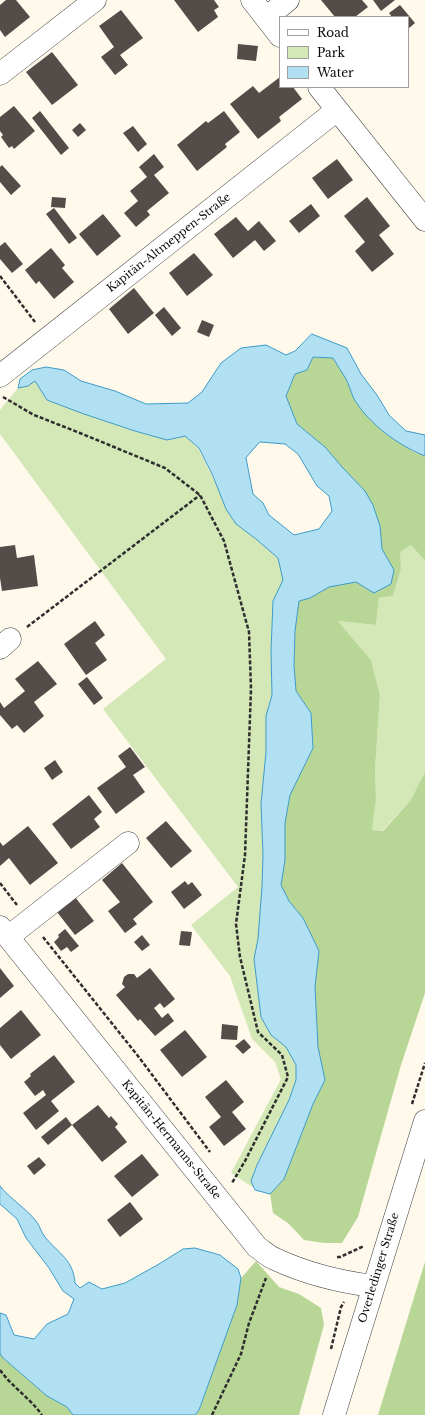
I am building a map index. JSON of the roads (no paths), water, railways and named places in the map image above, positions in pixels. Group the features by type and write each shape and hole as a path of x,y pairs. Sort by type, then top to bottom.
{"street":[{"path":"0,74 94,0"},
{"path":"252,0 279,35"},
{"path":"266,18 288,0"},
{"path":"321,88 425,220"},
{"name":"Kapitän-Altmeppen-Straße","path":"1,384 48,338 337,110"},
{"name":"Kapitän-Hermanns-Straße","path":"128,843 29,920 4,932 257,1248 274,1259 322,1276 354,1284 373,1286"},
{"name":"Overledinger Straße","path":"334,1415 425,1121"}],"water":[{"path":"312,334 347,348 361,374 377,395 389,415 406,431 425,435 425,456 395,440 376,426 354,399 346,379 333,358 313,357 307,370 295,374 286,396 297,424 325,447 365,491 373,505 380,526 382,549 394,570 391,584 374,593 356,582 329,587 310,598 299,601 295,631 294,665 296,691 311,713 313,748 290,795 285,823 285,860 281,885 289,901 303,918 319,951 315,987 318,1047 325,1080 313,1104 284,1179 270,1194 255,1190 251,1181 257,1165 289,1100 296,1080 296,1065 286,1047 271,1035 261,1017 254,959 258,939 262,887 263,854 261,804 266,752 266,716 272,695 271,651 273,601 283,580 278,558 236,524 226,509 213,476 199,448 185,436 167,440 84,414 47,400 35,381 28,386 18,388 20,379 32,370 46,367 64,370 81,381 115,391 146,404 188,403 202,392 221,363 241,348 266,345 286,355 295,351","holes":["260,442 285,444 298,454 317,486 329,496 332,511 319,529 294,535 269,515 263,503 253,494 246,458"]},
{"path":"0,1186 36,1221 45,1237 68,1262 74,1275 75,1283 80,1288 89,1282 102,1289 125,1283 183,1249 195,1248 220,1255 238,1269 241,1278 237,1305 199,1410 195,1415 73,1415 67,1407 47,1396 2,1357 0,1353 0,1313 6,1315 14,1335 34,1339 47,1324 68,1314 74,1299 63,1291 49,1268 26,1238 17,1219 0,1204"}]}
